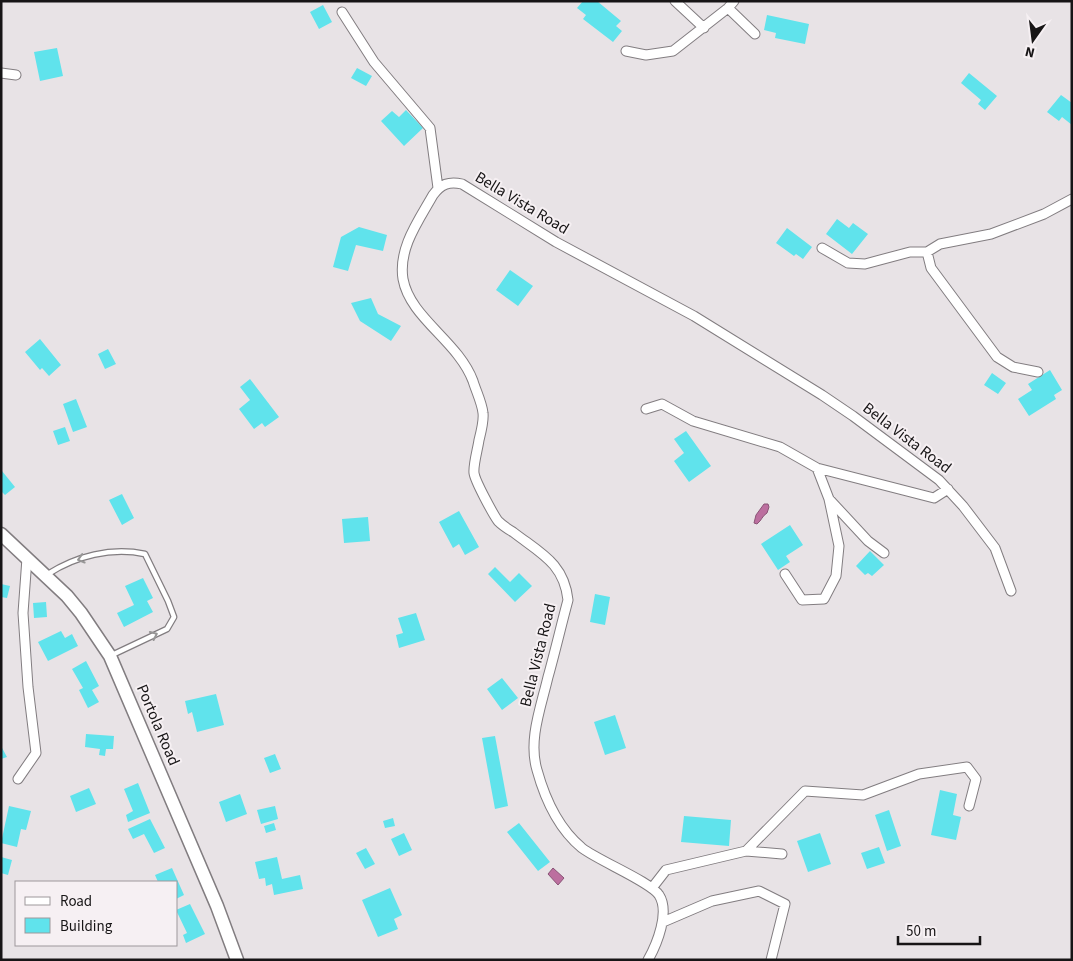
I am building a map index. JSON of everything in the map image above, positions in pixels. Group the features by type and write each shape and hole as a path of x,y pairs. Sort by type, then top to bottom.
{"street":[{"path":"675,1 704,28"},
{"path":"626,51 646,55 673,51 731,5 754,34"},
{"path":"342,12 374,62 430,128 438,188"},
{"path":"1,73 16,75"},
{"name":"Bella Vista Road","path":"652,888 600,860 572,838 548,802 537,769 534,751 536,724 568,600 563,577 550,560 498,521 484,497 474,474 484,414 472,379 454,348 414,305 408,294 403,278 404,253 407,241 438,188 454,182 462,184 556,242 694,316 853,416 939,480 948,489 995,548 1011,591"},
{"path":"822,248 848,263 866,264 910,252 927,252 940,244 991,234 1044,214 1072,199"},
{"path":"927,252 931,268 997,357 1013,367 1038,372"},
{"path":"646,409 662,404 693,421 780,448 817,468 934,498 948,489"},
{"path":"785,574 802,600 824,599 836,576 839,546 829,500 817,468"},
{"path":"829,500 868,541 884,553"},
{"name":"Portola Road","path":"1,534 67,596 110,656 213,897 237,960"},
{"path":"18,779 36,752 28,687 23,613 27,558"},
{"path":"746,851 805,791 863,795 919,774 967,767 976,779 969,806"},
{"path":"648,960 654,950 663,922 660,896 652,888 666,870 746,851 782,854"},
{"path":"663,922 712,901 759,891 785,904 771,960"}],"lane":[{"path":"45,576 63,564 107,552 128,550 145,554 174,617 168,629 110,656"}],"shaded area":[{"path":"764,504 768,504 769,507 767,513 757,524 754,523 756,515"},
{"path":"553,868 564,878 558,885 548,874"}],"building":[{"path":"583,1 597,1 621,21 616,26 622,31 613,42 583,19 586,15 577,8"},
{"path":"323,5 332,22 319,29 310,12"},
{"path":"767,15 809,24 805,44 775,38 776,33 764,30"},
{"path":"57,48 63,76 40,81 34,52"},
{"path":"357,68 372,76 366,86 351,78"},
{"path":"969,73 997,96 985,110 978,104 981,100 961,83"},
{"path":"1061,95 1072,103 1072,125 1062,117 1059,121 1047,112"},
{"path":"406,110 423,128 404,146 381,121 392,111 399,117"},
{"path":"837,219 849,228 853,223 868,234 852,254 826,234"},
{"path":"359,227 387,235 383,251 356,245 348,271 333,267 341,237"},
{"path":"787,228 812,247 803,259 796,254 794,256 776,243"},
{"path":"510,270 533,286 518,306 496,290"},
{"path":"371,298 378,314 401,326 391,341 360,321 351,303"},
{"path":"40,339 61,365 49,376 42,368 40,370 25,352"},
{"path":"108,349 116,364 105,369 98,354"},
{"path":"1050,370 1062,390 1054,395 1056,399 1029,416 1018,399 1032,390 1028,384"},
{"path":"992,373 1006,383 998,394 984,385"},
{"path":"250,379 279,417 265,427 262,423 254,429 239,409 250,400 240,387"},
{"path":"76,399 87,427 73,432 63,404"},
{"path":"65,427 70,441 58,445 53,431"},
{"path":"686,431 711,466 689,482 674,461 684,453 674,439"},
{"path":"2,471 15,487 5,495 1,491"},
{"path":"122,494 134,518 122,525 109,500"},
{"path":"459,511 479,547 465,555 459,544 453,548 439,522"},
{"path":"368,517 370,541 344,543 342,519"},
{"path":"790,525 803,545 786,556 790,562 778,570 761,544"},
{"path":"870,551 884,565 872,576 868,573 865,575 856,566"},
{"path":"495,567 510,582 519,573 532,586 515,602 488,574"},
{"path":"143,578 153,598 147,601 153,612 124,627 117,613 134,605 125,586"},
{"path":"1,584 10,586 7,598 1,597"},
{"path":"595,594 610,597 605,625 590,622"},
{"path":"46,602 47,617 34,618 33,603"},
{"path":"416,613 425,640 399,648 396,635 403,633 398,618"},
{"path":"61,631 65,638 72,634 78,646 48,661 38,642"},
{"path":"86,661 99,686 92,690 99,702 88,708 79,690 83,688 72,669"},
{"path":"502,678 518,698 502,710 487,689"},
{"path":"216,694 224,725 197,732 192,712 188,714 185,701"},
{"path":"615,715 626,748 605,755 594,722"},
{"path":"86,734 114,736 113,749 106,749 105,756 99,755 100,749 85,747"},
{"path":"495,736 508,806 495,809 482,738"},
{"path":"1,746 7,757 1,759"},
{"path":"275,754 281,769 270,773 264,758"},
{"path":"138,783 150,813 128,822 126,815 133,811 124,789"},
{"path":"89,788 96,804 76,812 70,796"},
{"path":"940,790 957,794 953,815 961,817 956,840 931,835"},
{"path":"240,794 247,814 226,822 219,802"},
{"path":"9,806 31,811 26,830 21,829 17,847 1,843"},
{"path":"275,806 278,819 261,824 257,810"},
{"path":"889,810 901,846 887,851 875,815"},
{"path":"684,816 731,820 729,846 681,842"},
{"path":"393,818 395,826 385,828 383,821"},
{"path":"150,819 165,848 154,853 144,834 133,839 128,829"},
{"path":"274,823 276,830 266,833 264,826"},
{"path":"519,823 550,862 538,871 507,832"},
{"path":"404,833 412,850 399,856 391,839"},
{"path":"820,833 831,864 808,872 797,841"},
{"path":"879,847 885,863 867,869 861,853"},
{"path":"366,848 375,864 365,869 356,853"},
{"path":"1,857 12,860 8,875 1,873"},
{"path":"277,857 282,879 300,875 303,889 274,895 272,884 266,886 265,878 259,879 255,862"},
{"path":"172,868 178,881 158,881 155,875"},
{"path":"178,882 184,895 178,898"},
{"path":"390,888 402,915 394,919 398,929 378,937 362,900"},
{"path":"190,904 205,934 186,943 183,935 187,933 178,914 178,909"}]}
